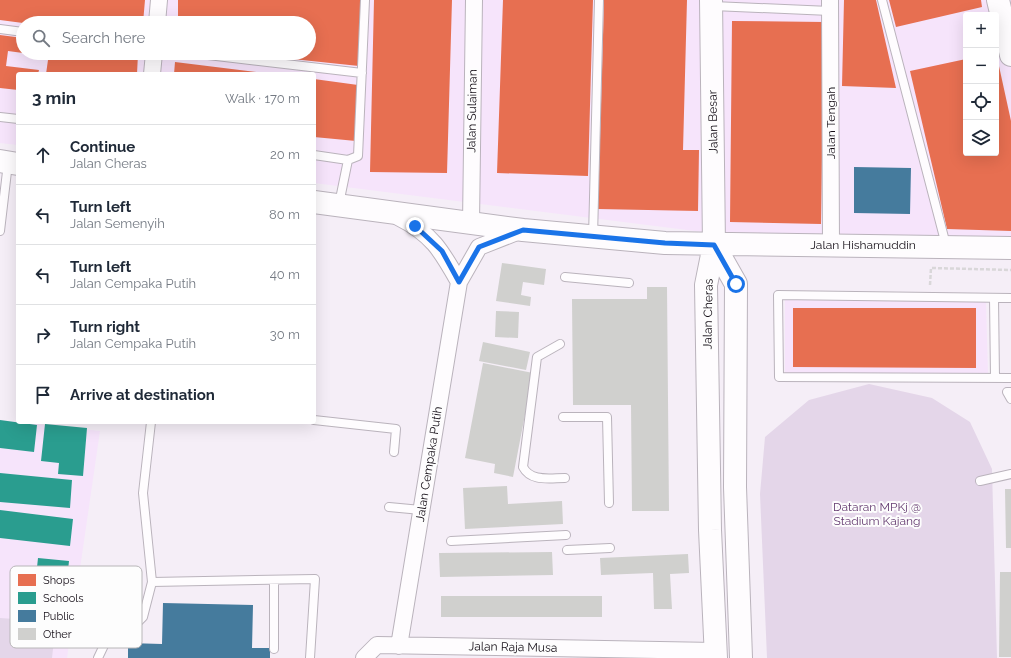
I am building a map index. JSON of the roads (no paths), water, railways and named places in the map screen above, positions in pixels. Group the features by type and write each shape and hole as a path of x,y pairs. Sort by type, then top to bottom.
{"main road":[{"path":"998,0 1011,55"},
{"name":"Jalan Besar","path":"711,3 714,245"},
{"name":"Jalan Hishamuddin","path":"316,202 523,230 665,243 714,245 946,246 1011,248"},
{"path":"665,243 692,256 702,271 706,285"},
{"name":"Jalan Cheras","path":"714,245 706,285 710,530 716,654"},
{"name":"Jalan Cheras","path":"714,245 736,284 735,487 741,658"}],"street":[{"path":"158,16 159,0"},
{"name":"Jalan Sulaiman","path":"471,223 474,0"},
{"name":"Jalan Tengah","path":"830,6 832,245"},
{"path":"152,72 153,60"},
{"path":"387,212 415,226 427,235 442,251 459,282"},
{"name":"Jalan Cempaka Putih","path":"399,646 459,282 479,247 523,230"},
{"name":"Jalan Raja Musa","path":"364,658 377,645 485,652 716,654"}],"lane":[{"path":"316,155 348,160 358,156 365,0"},
{"path":"593,237 599,0"},
{"path":"882,0 946,246"},
{"path":"711,3 830,6"},
{"path":"0,29 16,31"},
{"path":"251,60 362,73"},
{"path":"0,117 16,119"},
{"path":"339,205 348,160"},
{"path":"0,231 9,163"},
{"path":"565,277 629,283"},
{"path":"1011,298 778,295 778,378 1011,378"},
{"path":"994,298 996,378"},
{"path":"560,344 537,357 523,468 527,475 535,478 564,478"},
{"path":"1011,392 1007,392 1011,399"},
{"path":"563,417 607,418 609,503"},
{"path":"316,420 396,429 394,452"},
{"path":"142,617 152,582 143,493 150,424"},
{"path":"980,481 1011,474"},
{"path":"389,507 421,510"},
{"path":"451,541 566,535"},
{"path":"567,550 610,548"},
{"path":"152,582 315,579 310,658"},
{"path":"274,580 274,649"},
{"path":"98,658 103,648"}],"park label":[{"name":"Dataran MPKj @ Stadium Kajang","path":"877,514"}]}
